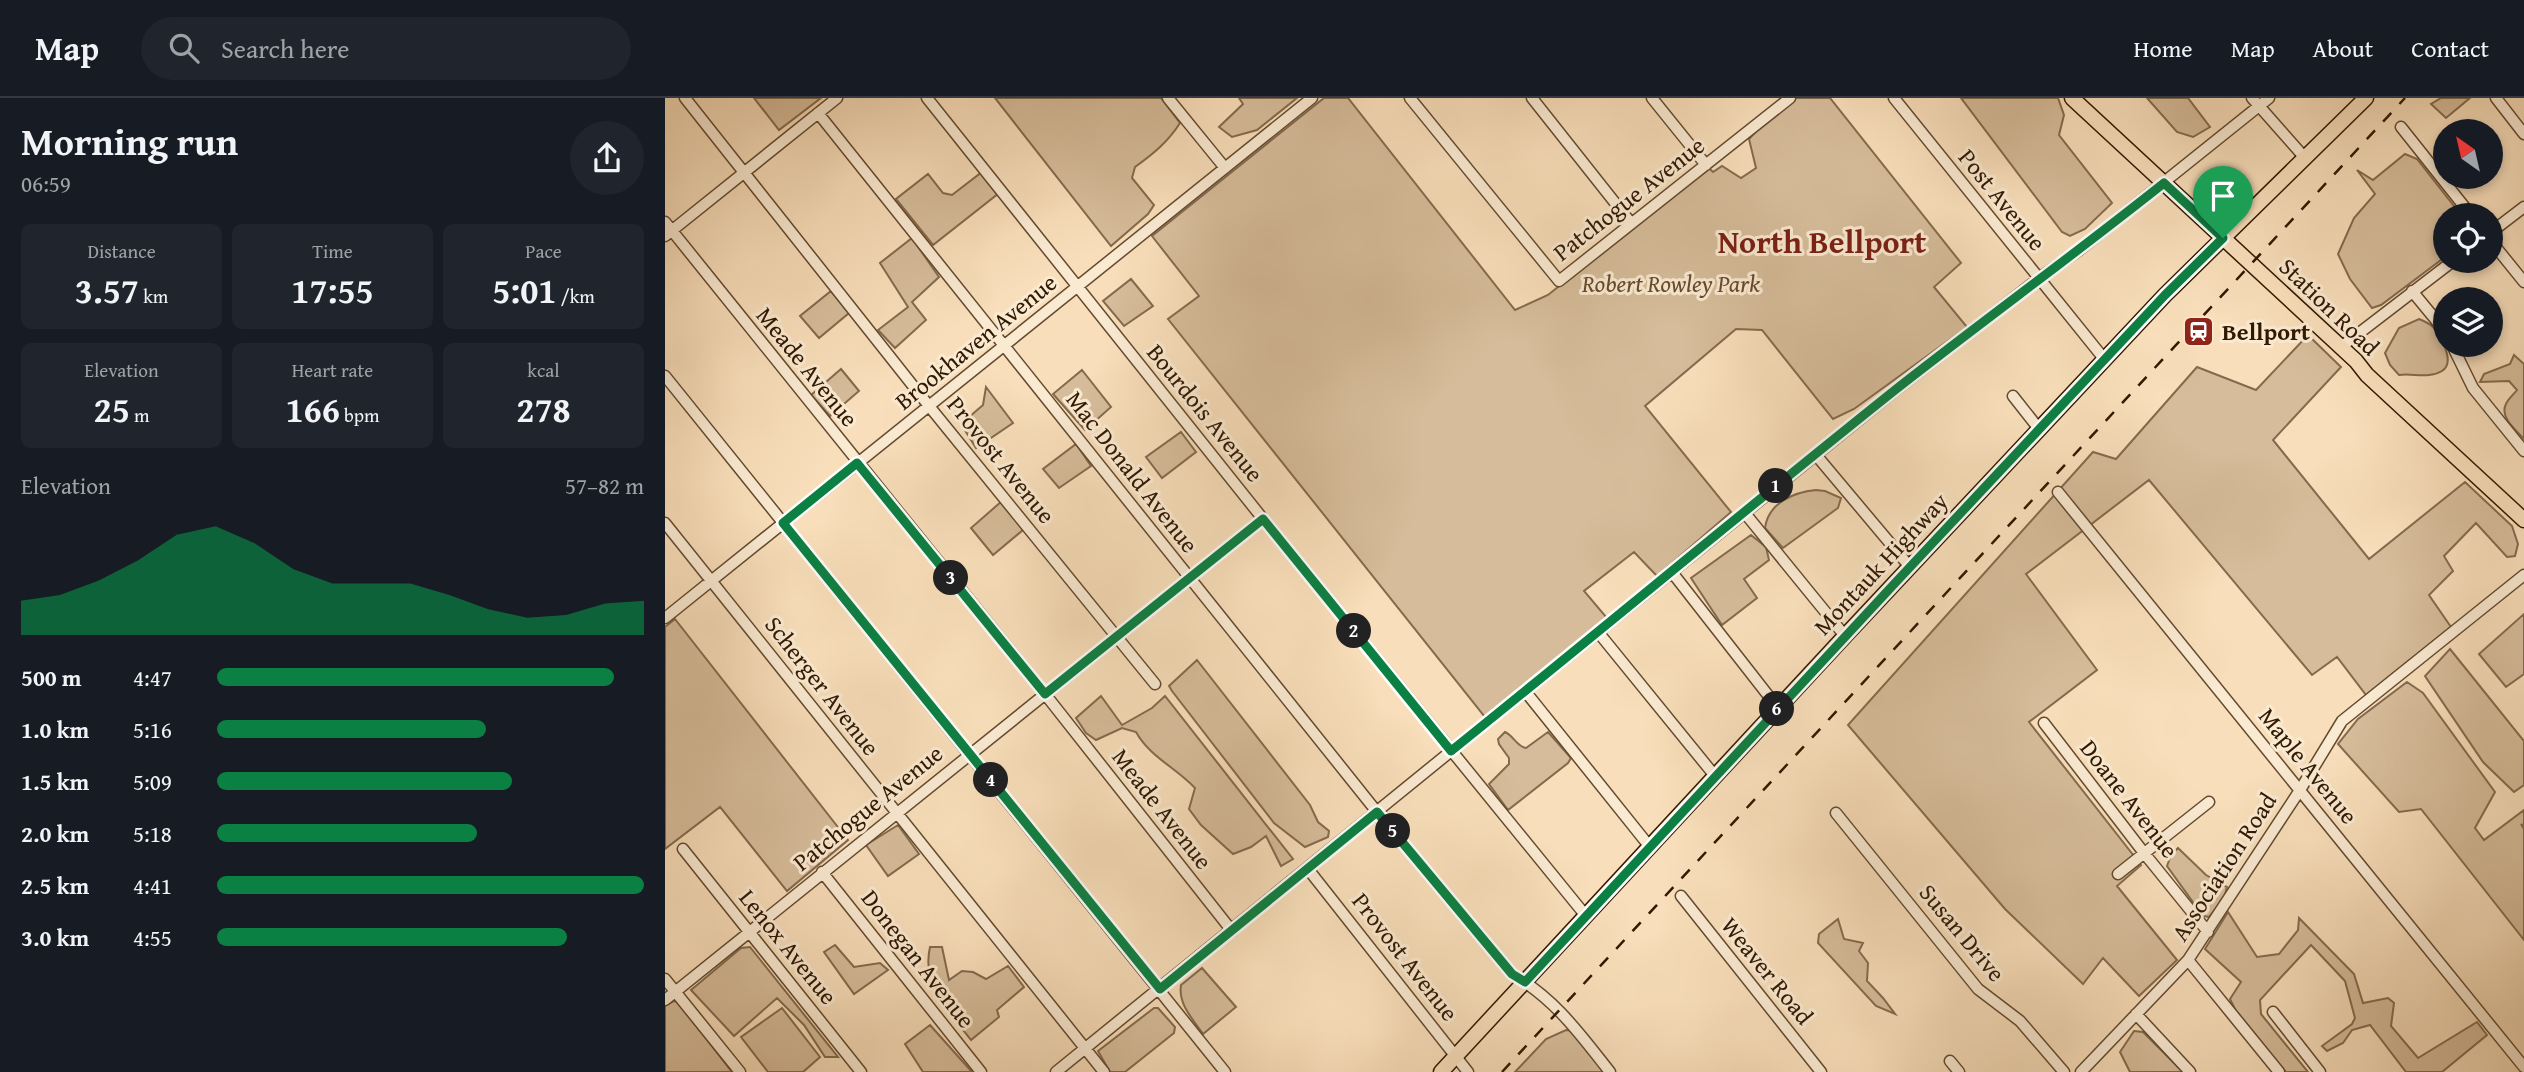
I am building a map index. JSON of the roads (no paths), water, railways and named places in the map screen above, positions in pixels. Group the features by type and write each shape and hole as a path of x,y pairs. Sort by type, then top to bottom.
{"main road":[{"name":"Station Road","path":"2072,98 2524,520"},
{"name":"Montauk Highway","path":"1441,1072 2039,429 2223,238 2365,98"}],"street":[{"name":"Provost Avenue","path":"685,98 929,406 1155,684"},
{"path":"667,230 837,98"},
{"name":"Bourdois Avenue","path":"927,98 1263,519 1586,916"},
{"path":"1168,98 1225,169"},
{"name":"Brookhaven Avenue","path":"665,618 1313,98"},
{"name":"Patchogue Avenue","path":"1410,98 1559,281 1706,165 1777,102 1790,98"},
{"path":"1532,98 1631,223"},
{"path":"1652,98 1706,165"},
{"name":"Post Avenue","path":"1894,98 2105,360"},
{"path":"1056,1072 1816,454 2164,183 2255,102 2269,98"},
{"path":"2496,98 2524,134"},
{"path":"2255,102 2305,158"},
{"name":"Mac Donald Avenue","path":"818,113 1377,812 1512,974 1536,988 1566,1017 1610,1072"},
{"path":"2401,127 2461,203"},
{"path":"2503,223 2524,207"},
{"name":"Meade Avenue","path":"667,230 1045,694 1231,931"},
{"path":"2503,256 2524,282"},
{"path":"2341,347 2437,273"},
{"path":"2412,291 2433,316"},
{"path":"2458,357 2473,387 2524,451"},
{"path":"665,376 1225,1072"},
{"path":"2013,396 2039,429"},
{"path":"1816,454 1910,567"},
{"name":"Maple Avenue","path":"2058,492 2524,1067"},
{"path":"1744,512 1845,636"},
{"name":"Patchogue Avenue","path":"665,1000 1263,519"},
{"name":"Scherger Avenue","path":"665,523 1104,1072"},
{"path":"1671,572 1778,708"},
{"name":"Association Road","path":"2081,1072 2188,960 2342,721 2523,578"},
{"path":"1598,632 1715,776"},
{"path":"1525,691 1650,847"},
{"name":"Doane Avenue","path":"2044,723 2208,932"},
{"path":"2118,874 2209,802"},
{"name":"Susan Drive","path":"1836,813 1977,989 2020,1021 2064,1072"},
{"name":"Lenox Avenue","path":"683,849 861,1072"},
{"name":"Provost Avenue","path":"1308,869 1468,1072"},
{"name":"Donegan Avenue","path":"822,872 981,1072"},
{"name":"Weaver Road","path":"1681,897 1821,1072"},
{"path":"2188,960 2279,1072"},
{"path":"665,979 740,1072"},
{"path":"2273,1013 2320,1072"},
{"path":"2136,1014 2190,1072"},
{"path":"1950,1061 1959,1072"}],"railway":[{"path":"1502,1072 2405,98"}],"place":[{"name":"Bellport","path":"2199,332"}],"district":[{"name":"North Bellport","path":"1822,242"}],"park label":[{"name":"Robert Rowley Park","path":"1671,284"}]}
